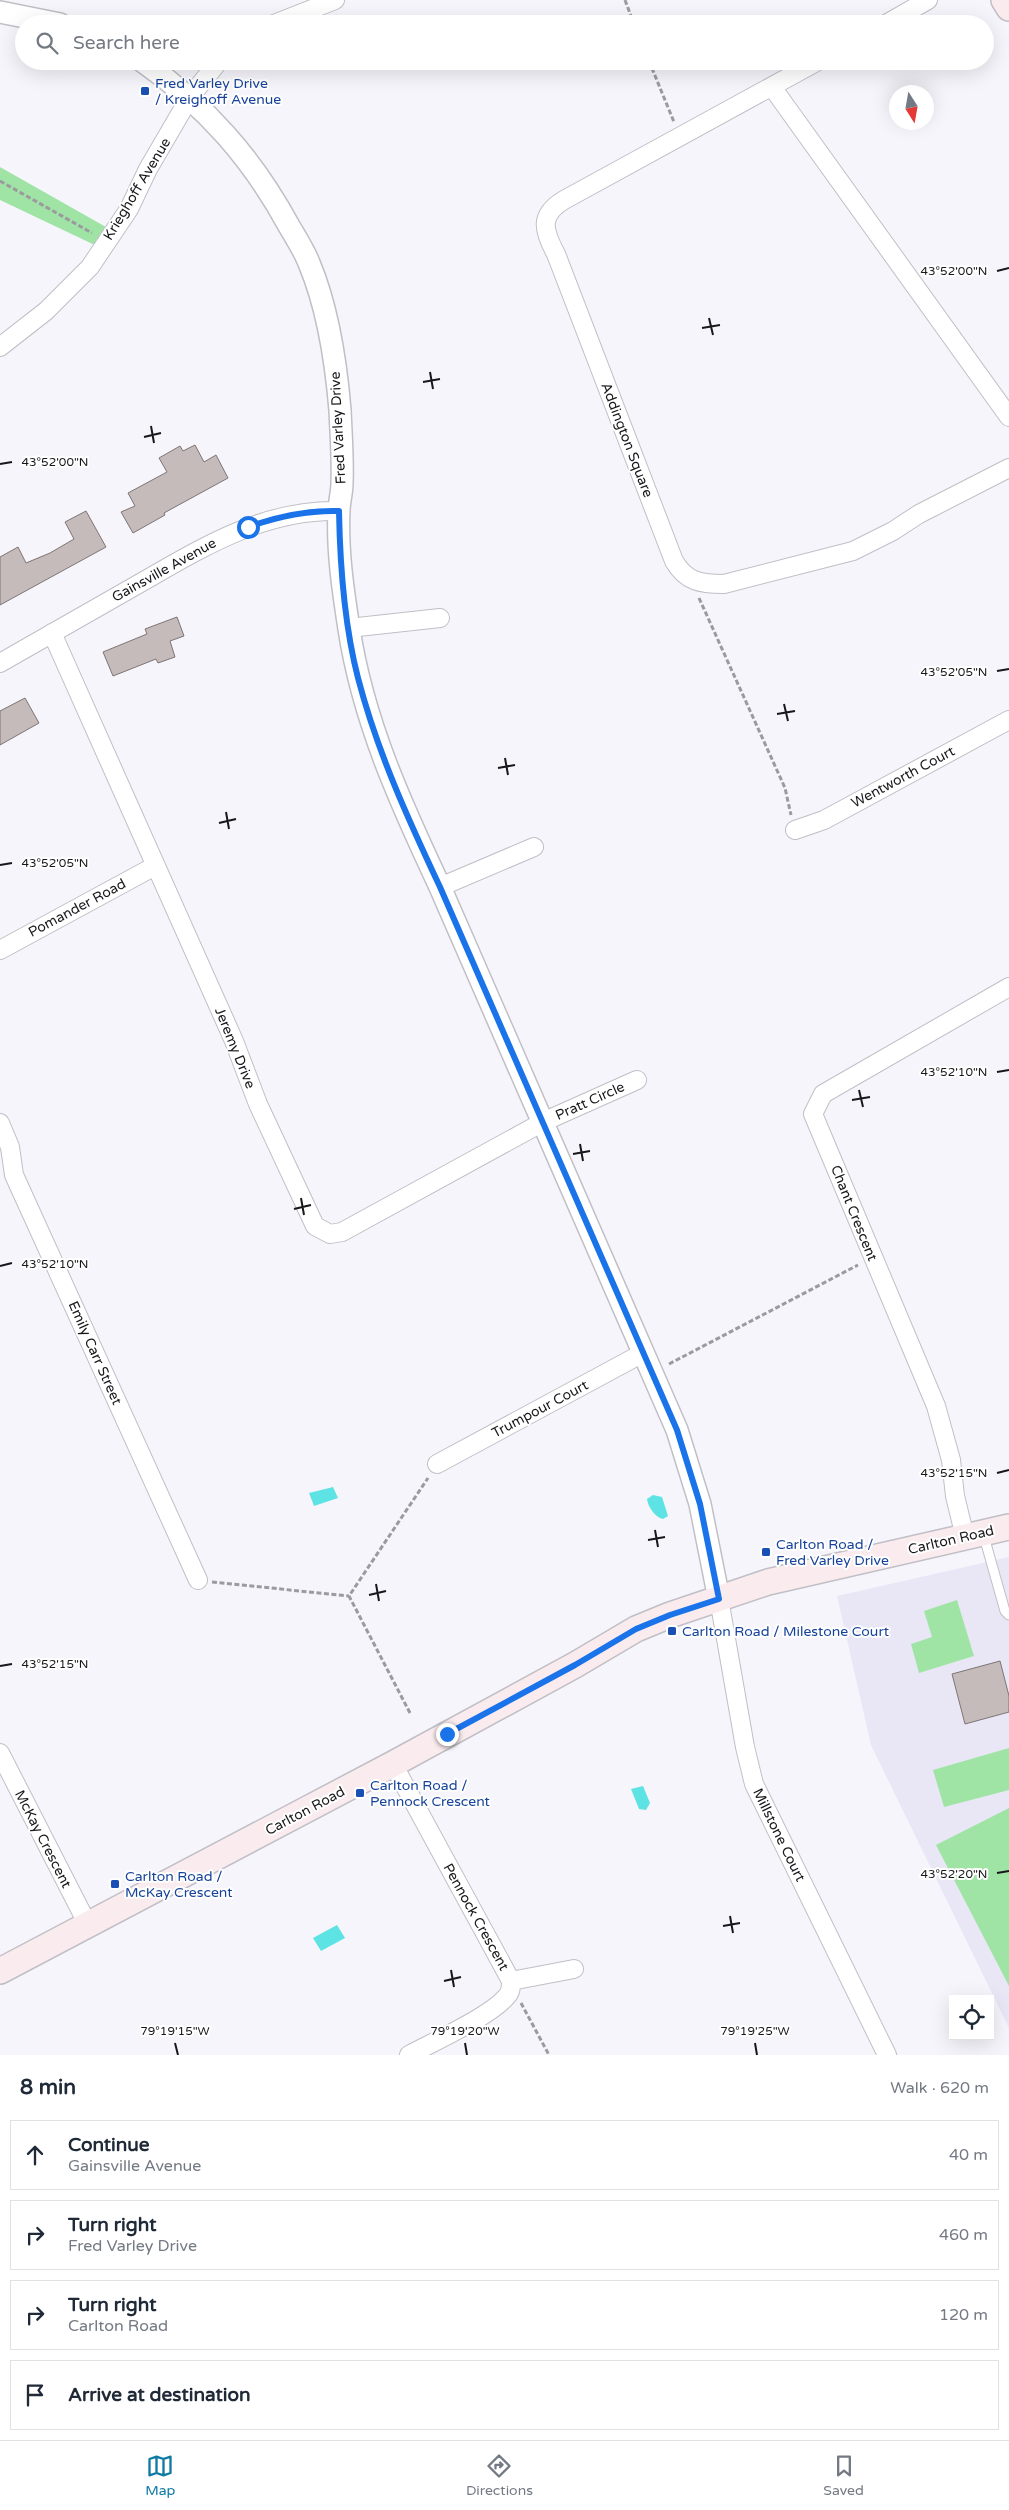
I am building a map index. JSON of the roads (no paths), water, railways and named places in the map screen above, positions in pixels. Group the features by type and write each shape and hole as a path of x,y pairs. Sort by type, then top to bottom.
{"main road":[{"path":"1004,0 1009,8"},
{"name":"Carlton Road","path":"0,1971 393,1764 575,1665 636,1629 670,1615 768,1582 1009,1527"}],"street":[{"path":"297,15 335,0"},
{"path":"902,15 928,0"},
{"path":"0,12 15,15"},
{"name":"Fred Varley Drive","path":"154,70 190,97 250,162 271,192 309,263 320,300 336,372 342,485 339,511 340,565 357,676 381,752 404,810 440,887 677,1430 700,1504 719,1599"},
{"name":"Krieghoff Avenue","path":"0,347 66,292 90,267 129,208 148,169 190,97 212,70"},
{"name":"Addington Square","path":"802,70 553,208 546,216 548,240 559,263 674,562 681,573 690,579 706,584 724,584 853,551 893,531 919,514 1009,468"},
{"path":"772,87 1009,417"},
{"name":"Gainsville Avenue","path":"0,663 224,536 288,515 313,510 339,511"},
{"path":"349,628 440,618"},
{"name":"Jeremy Drive","path":"52,633 234,1041 258,1104 315,1226 330,1234 351,1228 543,1122"},
{"name":"Wentworth Court","path":"795,830 824,820 1009,720"},
{"path":"440,887 534,847"},
{"name":"Pomander Road","path":"0,950 155,866"},
{"name":"Chant Crescent","path":"974,1535 954,1496 951,1460 936,1406 872,1258 813,1114 823,1094 1009,987"},
{"name":"Pratt Circle","path":"543,1122 637,1080"},
{"name":"Emily Carr Street","path":"0,1123 10,1147 14,1175 198,1580"},
{"name":"Trumpour Court","path":"437,1464 643,1354"},
{"name":"Millstone Court","path":"719,1599 745,1747 754,1784 888,2055"},
{"name":"McKay Crescent","path":"0,1753 88,1926"},
{"name":"Pennock Crescent","path":"393,1764 511,1987"},
{"path":"409,2055 476,2019 506,1998 511,1987 574,1969"}],"lane":[{"path":"974,1535 1005,1611 1009,1615"}],"water":[{"path":"333,1487 338,1498 314,1506 309,1493"},
{"path":"653,1495 662,1497 668,1516 663,1519 652,1511 649,1505 647,1499"},
{"path":"643,1786 650,1803 646,1810 639,1809 631,1789"},
{"path":"337,1925 345,1938 321,1951 313,1938"}],"place":[{"name":"Fred Varley Drive / Kreighoff Avenue","path":"145,91"},
{"name":"Carlton Road / Fred Varley Drive","path":"766,1552"},
{"name":"Carlton Road / Milestone Court","path":"672,1631"},
{"name":"Carlton Road / Pennock Crescent","path":"360,1793"},
{"name":"Carlton Road / McKay Crescent","path":"115,1884"}]}
